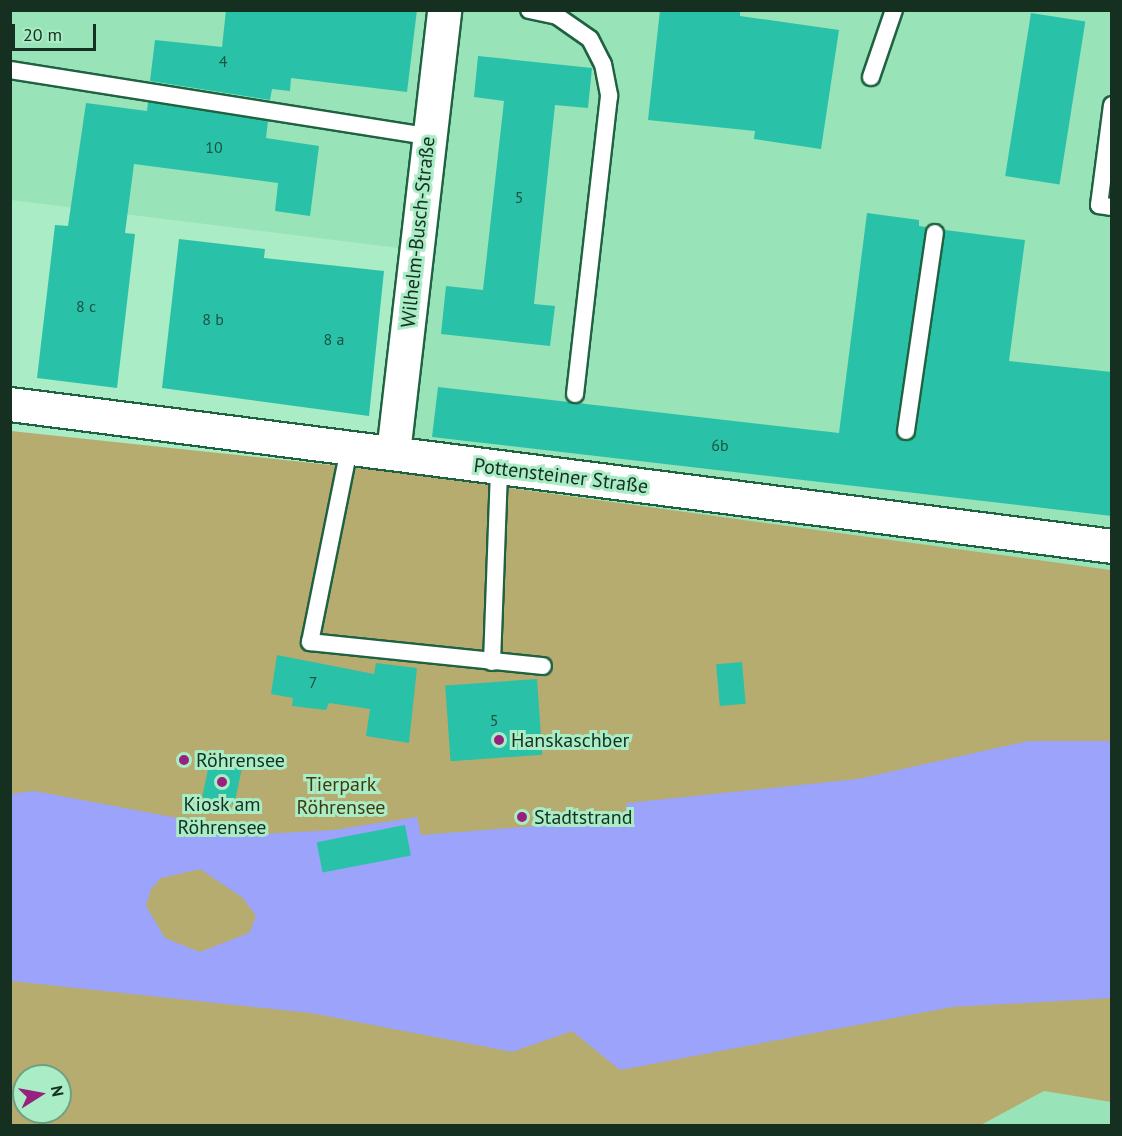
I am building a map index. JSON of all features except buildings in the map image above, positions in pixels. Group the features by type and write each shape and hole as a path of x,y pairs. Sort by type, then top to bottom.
{"street":[{"name":"Wilhelm-Busch-Straße","path":"393,453 444,10"},
{"name":"Pottensteiner Straße","path":"10,404 500,469 1112,546"}],"lane":[{"path":"529,10 557,16 590,39 603,64 609,96 575,394"},
{"path":"871,77 894,10"},
{"path":"10,70 429,136"},
{"path":"1112,105 1099,206 1112,207"},
{"path":"906,431 935,233"},
{"path":"349,449 310,642 543,666"},
{"path":"492,662 500,469"}],"shaded area":[{"path":"11,11 1111,11 1111,570 378,470 399,248 11,200"},
{"path":"1044,1091 1111,1102 1111,1125 979,1126"}],"green space":[{"name":"Tierpark Röhrensee","path":"11,431 378,470 1111,570 1111,1102 1044,1091 979,1126 11,1125"}],"water":[{"name":"Röhrensee","path":"1028,741 1111,741 1111,998 952,1007 620,1070 572,1031 512,1052 311,1013 11,981 11,794 34,791 263,834 334,830 417,817 421,835 624,819 627,803 858,779","holes":["200,869 243,898 256,916 249,933 200,952 165,938 146,906 151,889 161,878"]}],"place":[{"name":"Hanskaschber","path":"499,740"},
{"name":"Röhrensee","path":"184,760"},
{"name":"Kiosk am Röhrensee","path":"222,782"},
{"name":"Stadtstrand","path":"522,817"}]}
